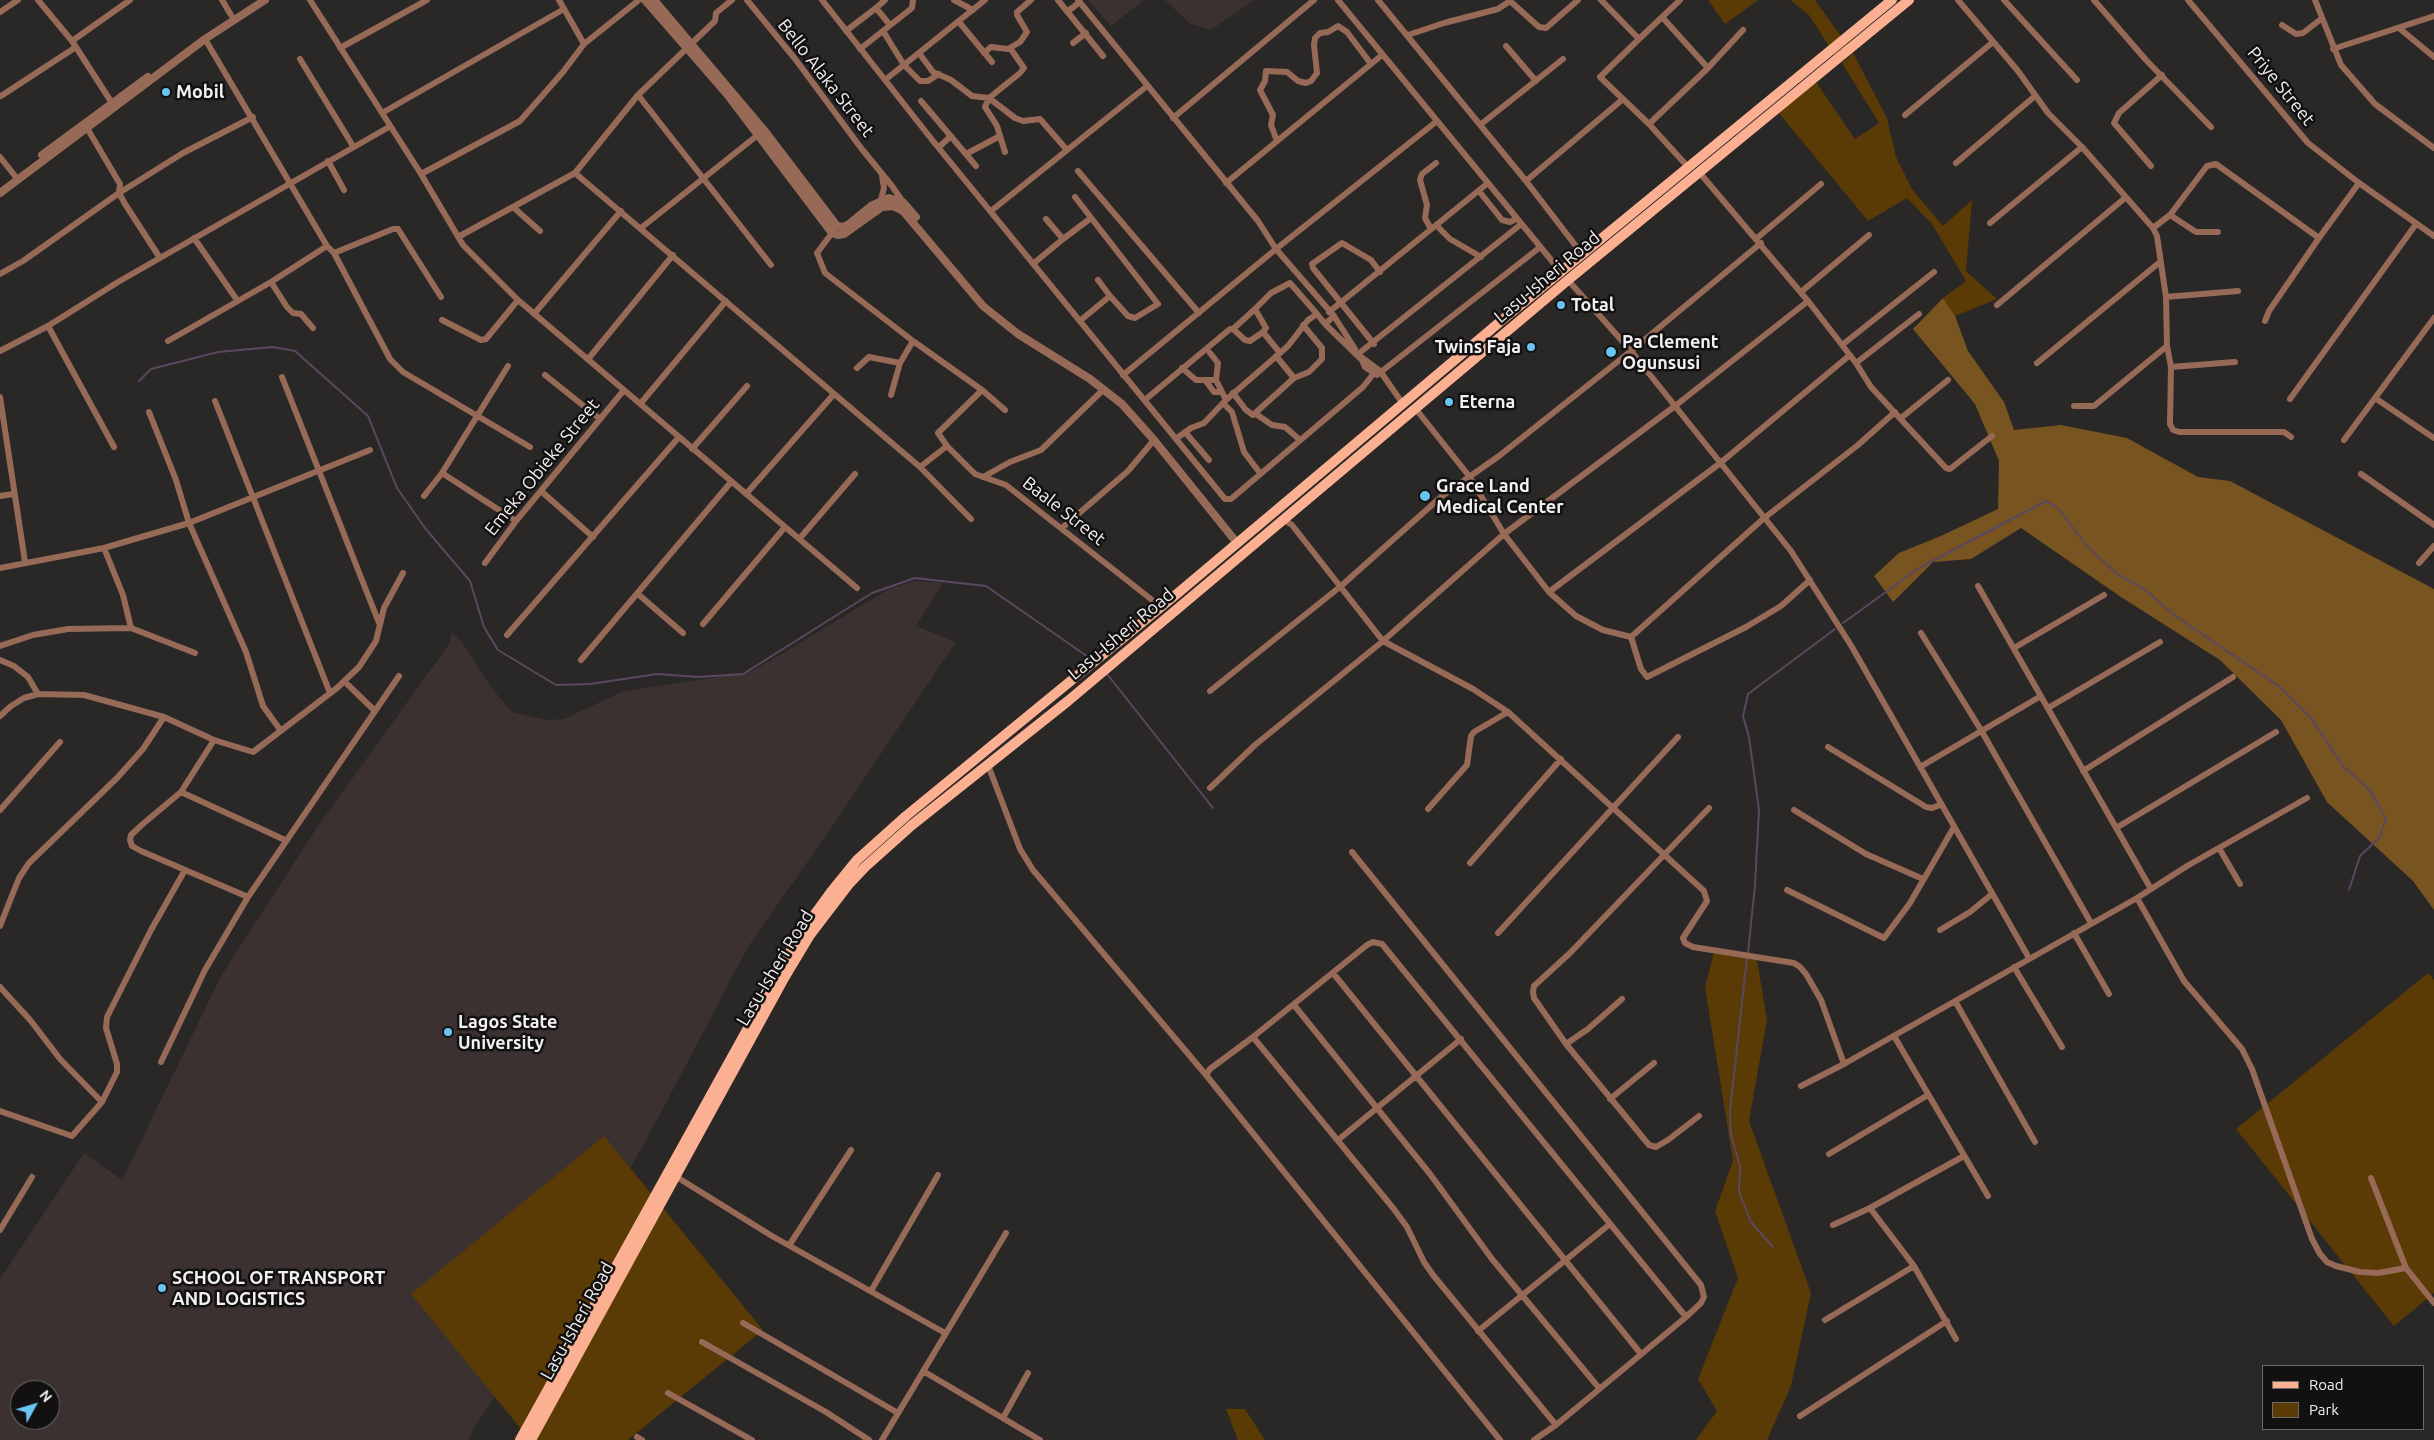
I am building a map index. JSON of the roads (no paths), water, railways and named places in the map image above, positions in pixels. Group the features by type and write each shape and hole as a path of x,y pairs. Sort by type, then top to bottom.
{"main road":[{"name":"Lasu-Isheri Road","path":"531,1440 796,958 843,892 883,849 988,765 1284,519 1508,330 1564,276 1582,254 1892,0"},
{"name":"Lasu-Isheri Road","path":"520,1440 775,976 813,915 842,877 876,842 1239,542 1501,321 1564,276 1698,172 1910,0"},
{"path":"1501,321 1508,330"}],"street":[{"path":"0,12 18,0"},
{"path":"38,0 74,44 112,103"},
{"path":"1,96 74,44 130,0"},
{"path":"222,0 231,15"},
{"path":"0,187 231,15 255,0"},
{"path":"0,193 205,39 265,0"},
{"path":"310,0 389,127 421,174 458,237 518,300 589,358 692,449 800,538 857,588"},
{"path":"340,48 427,0"},
{"path":"559,0 584,44"},
{"path":"421,174 520,121 563,72 584,44 639,0"},
{"path":"645,0 764,130 837,226 843,227 850,224 881,200 889,198 903,202 973,290 986,302 1004,318 1107,386 1140,417 1239,542"},
{"path":"654,0 759,134 832,233 838,235 851,230 882,207 893,206 903,211 983,306 1018,334 1104,389 1122,404 1239,542"},
{"path":"458,237 574,173 638,95 715,21 716,13 732,0"},
{"name":"Bello Alaka Street","path":"746,0 796,60 903,202"},
{"path":"832,0 824,2 860,49 1081,320 1123,375 1146,399 1228,501 1380,372 1539,248"},
{"path":"846,30 885,0"},
{"path":"954,0 973,10"},
{"path":"885,80 985,0"},
{"path":"984,53 991,47 1010,48 1026,35 1027,32 1017,15 1025,4 1031,0"},
{"path":"1058,0 1103,56"},
{"path":"1173,118 1314,0"},
{"path":"1338,0 1539,248 1631,352 1763,519 1791,551 1852,647 1940,805 2029,958"},
{"path":"1378,0 1526,181 1582,254"},
{"path":"1408,35 1444,23 1498,9 1510,1 1542,29 1548,27 1578,0"},
{"path":"1602,0 1639,38"},
{"path":"1680,0 1600,77 1649,124 1688,167"},
{"path":"1958,0 2018,71 2035,96 2154,228 2157,236 2166,296 2167,346 2171,367 2170,424 2173,430 2179,432 2284,432 2291,437"},
{"path":"2004,0 2076,80"},
{"path":"2094,0 2211,127"},
{"name":"Priye Street","path":"2188,0 2308,143 2359,183 2434,236"},
{"path":"2315,0 2341,65 2375,104 2434,148"},
{"path":"860,49 912,8 915,1"},
{"path":"1068,12 1079,1 1258,221 1276,249 1331,314 1358,354 1380,372 1403,404"},
{"path":"876,8 890,25"},
{"path":"382,113 564,9"},
{"path":"2333,48 2434,16"},
{"path":"1662,17 1708,68"},
{"path":"2282,25 2296,34 2302,33 2321,19"},
{"path":"959,22 992,62"},
{"path":"1277,140 1271,122 1274,115 1260,90 1266,81 1266,71 1287,72 1306,83 1311,81 1317,74 1314,41 1320,33 1328,32 1338,26 1348,32 1371,64"},
{"path":"2399,28 2434,57"},
{"path":"883,30 904,65 920,81 928,81 939,74"},
{"path":"1649,124 1708,68 1743,30"},
{"path":"1073,43 1086,33"},
{"path":"205,39 253,117 327,246 334,253 390,358 403,372 476,417 530,447"},
{"path":"1905,115 1993,42"},
{"path":"1506,46 1536,81"},
{"path":"1005,152 997,126 985,110 989,98 1024,68 1010,48"},
{"path":"919,54 933,72 972,96 989,98 1015,118 1023,121 1040,119 1067,150"},
{"path":"1226,182 1382,55"},
{"path":"300,59 354,146"},
{"path":"1480,125 1563,59"},
{"path":"2150,166 2114,123 2118,113 2162,75"},
{"path":"991,211 1147,86"},
{"path":"638,95 771,265"},
{"path":"1956,163 2035,96"},
{"path":"1526,181 1623,99"},
{"path":"921,101 976,166"},
{"path":"0,274 23,261 119,193 183,153 253,117"},
{"path":"1123,375 1198,312 1437,121"},
{"path":"0,351 48,326 194,238 389,127"},
{"path":"87,128 120,184 119,193 160,258"},
{"path":"640,228 702,177 759,134"},
{"path":"939,147 951,136"},
{"path":"966,154 1000,136"},
{"path":"1990,223 2082,147"},
{"path":"0,156 15,176"},
{"path":"328,161 344,190"},
{"path":"1436,163 1422,174 1420,180 1427,205 1425,218 1450,239 1481,257"},
{"path":"2154,228 2170,215 2207,166 2216,164 2319,238"},
{"path":"1078,171 1198,312"},
{"path":"1698,172 1801,292 1856,363 1870,386 1942,464 1950,469 1992,436"},
{"path":"574,173 726,300 920,467 971,519"},
{"path":"881,200 884,188 882,174"},
{"path":"1326,324 1331,314 1341,302 1488,183"},
{"path":"2264,321 2319,238 2359,183"},
{"path":"1210,691 1341,586 1442,496 1499,456 1631,352 1759,241 1820,184"},
{"path":"1479,191 1497,216 1506,222 1518,222"},
{"path":"1075,197 1158,304 1135,318 1128,316 1098,280"},
{"path":"1997,305 2125,198"},
{"path":"513,207 540,231"},
{"path":"534,314 621,211"},
{"path":"2170,215 2196,232 2218,232"},
{"path":"1034,263 1091,218"},
{"path":"1046,219 1063,239"},
{"path":"1358,354 1374,344 1481,257 1518,222"},
{"path":"2290,399 2416,224"},
{"path":"837,226 817,253 825,273 913,341 982,390 1005,410"},
{"path":"334,253 398,229 441,297"},
{"path":"1801,292 1869,235"},
{"path":"194,238 237,300"},
{"path":"1374,344 1313,268 1312,264 1342,243 1346,243 1371,260 1380,272"},
{"path":"168,341 271,282 327,246"},
{"path":"589,358 673,255"},
{"path":"2038,363 2160,262"},
{"path":"1842,345 1934,272"},
{"path":"271,282 287,307 293,313 300,314 313,328"},
{"path":"1146,399 1226,330 1233,329 1271,293 1290,283 1326,324 1362,360 1365,368 1374,373 1364,386"},
{"path":"2166,296 2238,291"},
{"path":"1081,320 1110,296"},
{"path":"442,320 481,340 486,339 518,300"},
{"path":"641,403 726,300"},
{"path":"1210,788 1254,745 1383,641 1504,534 1674,406 1808,301"},
{"path":"1233,329 1245,340 1250,341 1263,332 1266,328 1255,308"},
{"path":"1177,438 1185,432 1204,424 1224,401 1278,355 1303,325 1317,314"},
{"path":"1856,363 1919,314"},
{"path":"2344,440 2434,318"},
{"path":"1256,414 1294,378 1310,372 1322,359 1322,348 1303,325"},
{"path":"48,326 114,447"},
{"path":"1263,332 1294,378"},
{"path":"891,395 900,363 913,341"},
{"path":"2074,406 2094,406 2167,346"},
{"path":"1210,353 1218,364 1216,380 1224,401 1232,412 1244,452 1260,473"},
{"path":"1549,592 1719,464 1850,356"},
{"path":"857,368 870,357 900,363"},
{"path":"2171,367 2235,362"},
{"path":"424,496 442,473 508,366"},
{"path":"1182,368 1196,380 1216,380"},
{"path":"545,375 600,419"},
{"path":"282,377 379,622"},
{"path":"1205,380 1214,392 1222,392"},
{"path":"1901,418 1948,380"},
{"path":"692,449 747,386"},
{"path":"983,477 1010,462 1041,450 1104,389"},
{"name":"Emeka Obieke Street","path":"485,563 516,521 624,390"},
{"path":"920,467 947,446 938,433 982,390"},
{"path":"1233,393 1249,414 1256,414 1272,425 1285,428 1300,440"},
{"path":"746,494 834,394"},
{"path":"0,397 13,494 25,562"},
{"path":"2375,398 2433,436"},
{"path":"215,401 330,693"},
{"path":"1415,408 1469,476 1504,534 1549,592 1576,616 1603,630 1631,637"},
{"path":"150,412 176,480 188,524 246,652 263,706 281,731"},
{"path":"1631,637 1763,519 1858,445 1895,412"},
{"path":"1185,432 1210,460"},
{"path":"508,636 679,437"},
{"path":"1062,528 1128,471 1154,440"},
{"name":"Baale Street","path":"947,446 975,474 1006,484 1161,607"},
{"path":"0,568 104,548 188,524 320,472 370,450"},
{"path":"442,473 516,521"},
{"path":"800,538 855,474"},
{"path":"2361,474 2434,525"},
{"path":"581,660 732,482"},
{"path":"541,491 593,537"},
{"path":"0,496 13,494"},
{"path":"1284,519 1292,525 1383,641 1472,688 1508,712 1665,854 1707,896 1707,901 1683,938 1685,943 1692,947 1794,963 1806,974 1822,1000 1844,1064"},
{"path":"703,624 785,526"},
{"path":"2419,563 2434,546"},
{"path":"104,548 123,595 132,628"},
{"path":"0,716 17,702 38,694 84,695 164,716 214,740 253,752 330,693 359,667 376,642 379,622 390,594 402,573"},
{"path":"1631,637 1641,669 1647,677 1746,627 1781,606 1810,580"},
{"path":"1978,586 2151,889"},
{"path":"638,594 683,632"},
{"path":"2014,648 2104,595"},
{"path":"0,646 34,635 68,629 132,628 195,653"},
{"path":"1921,633 1980,730 2091,923"},
{"path":"2048,708 2160,642"},
{"path":"0,660 14,666 28,677 38,694"},
{"path":"161,1062 205,970 248,896 398,676"},
{"path":"2083,771 2233,677"},
{"path":"344,681 375,711"},
{"path":"1920,767 1980,730 2041,696"},
{"path":"1428,809 1467,765 1471,736 1474,732 1508,712"},
{"path":"0,926 20,878 29,863 117,778 143,749 164,716"},
{"path":"2116,828 2276,732"},
{"path":"1498,933 1678,737"},
{"path":"214,740 181,792 144,822 131,835 130,840 132,846 248,896"},
{"path":"0,810 60,742"},
{"path":"1828,747 1926,807 1932,808 1940,805"},
{"path":"1470,863 1561,758"},
{"path":"988,765 1020,849 1033,870 1206,1075 1500,1440"},
{"path":"181,792 285,840"},
{"path":"1801,1086 1844,1064 2137,898 2219,848 2307,798"},
{"path":"1699,1116 1668,1140 1653,1147 1610,1100 1566,1044 1534,998 1534,986 1570,953 1709,808"},
{"path":"1794,810 1866,854 1923,879"},
{"path":"1788,890 1884,938 1910,903 1954,827"},
{"path":"2219,848 2240,884"},
{"path":"1352,852 1701,1286 1704,1297 1700,1304 1556,1424 1534,1440"},
{"path":"0,1111 72,1136 102,1102 116,1072 117,1064 106,1028 107,1017 151,930 185,870"},
{"path":"1940,930 1970,912 1992,894"},
{"path":"2137,898 2184,981 2242,1049 2252,1069 2312,1239 2320,1254 2327,1262 2360,1272 2378,1273 2406,1268"},
{"path":"2074,933 2109,994"},
{"path":"1206,1075 1210,1069 1253,1037 1366,945 1379,942 1686,1316"},
{"path":"2014,967 2062,1047"},
{"path":"1332,973 1641,1354"},
{"path":"0,987 31,1021 60,1059 102,1102"},
{"path":"1566,1044 1588,1029 1622,999"},
{"path":"1954,1001 2035,1142"},
{"path":"1294,1004 1430,1174 1522,1296 1599,1388"},
{"path":"1894,1036 1988,1196"},
{"path":"1253,1037 1393,1208 1407,1227 1424,1262 1478,1331 1556,1424"},
{"path":"1338,1140 1460,1039"},
{"path":"1610,1100 1654,1063"},
{"path":"1829,1154 1928,1095"},
{"path":"790,1244 851,1150"},
{"path":"1833,1225 1870,1208 1964,1156"},
{"path":"871,1291 938,1175"},
{"path":"675,1176 772,1236 790,1244 945,1333"},
{"path":"0,1230 32,1177"},
{"path":"2371,1178 2406,1268 2434,1303"},
{"path":"1870,1208 1914,1266 1956,1338"},
{"path":"1478,1331 1610,1224"},
{"path":"882,1440 1006,1233"},
{"path":"1824,1320 1914,1266"},
{"path":"1800,1416 1947,1321"},
{"path":"743,1323 898,1413"},
{"path":"702,1342 826,1412 869,1440"},
{"path":"922,1371 1040,1440"},
{"path":"1003,1418 1028,1373"},
{"path":"668,1393 752,1440"}],"waterway":[{"path":"139,381 151,369 218,352 273,347 295,351 368,416 397,488 425,528 470,581 484,627 498,650 556,685 590,684 657,674 699,677 743,674 872,593 915,578 986,586 1091,659"},
{"path":"1843,623 1919,568 2046,501 2058,508 2087,546 2117,574 2147,591 2174,615 2280,687 2311,718 2343,766 2370,790 2386,819 2379,838 2360,856 2349,890"},
{"path":"1748,953 1755,885 1759,810 1749,737 1743,716 1748,694 1835,629"},
{"path":"1107,674 1213,808"},
{"path":"1747,957 1730,1111 1731,1135 1740,1166 1739,1192 1751,1222 1773,1247"}],"place":[{"name":"Mobil","path":"166,92"},
{"name":"Total","path":"1561,305"},
{"name":"Twins Faja","path":"1531,347"},
{"name":"Pa Clement Ogunsusi","path":"1611,352"},
{"name":"Eterna","path":"1449,402"},
{"name":"Grace Land Medical Center","path":"1425,496"},
{"name":"Lagos State University","path":"448,1032"},
{"name":"SCHOOL OF TRANSPORT AND LOGISTICS","path":"162,1288"}]}
